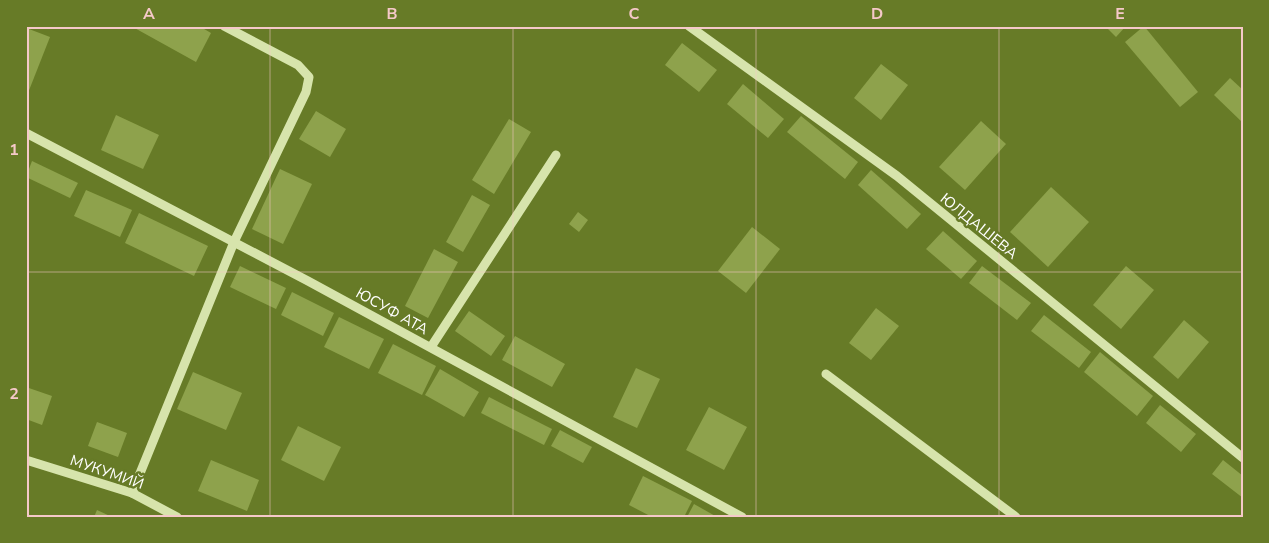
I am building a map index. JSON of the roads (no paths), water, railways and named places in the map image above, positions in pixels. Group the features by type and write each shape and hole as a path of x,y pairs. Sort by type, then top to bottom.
{"street":[{"path":"132,493 234,242 306,92 309,77 298,65 224,26"},
{"name":"ЮЛДАШЕВА","path":"688,26 897,176 1243,458"},
{"name":"ЮСУФ АТА","path":"26,133 431,347 742,517"},
{"path":"431,347 556,155"},
{"path":"826,374 1016,517"},
{"name":"МУКУМИЙ","path":"26,460 132,493 177,517"}]}
